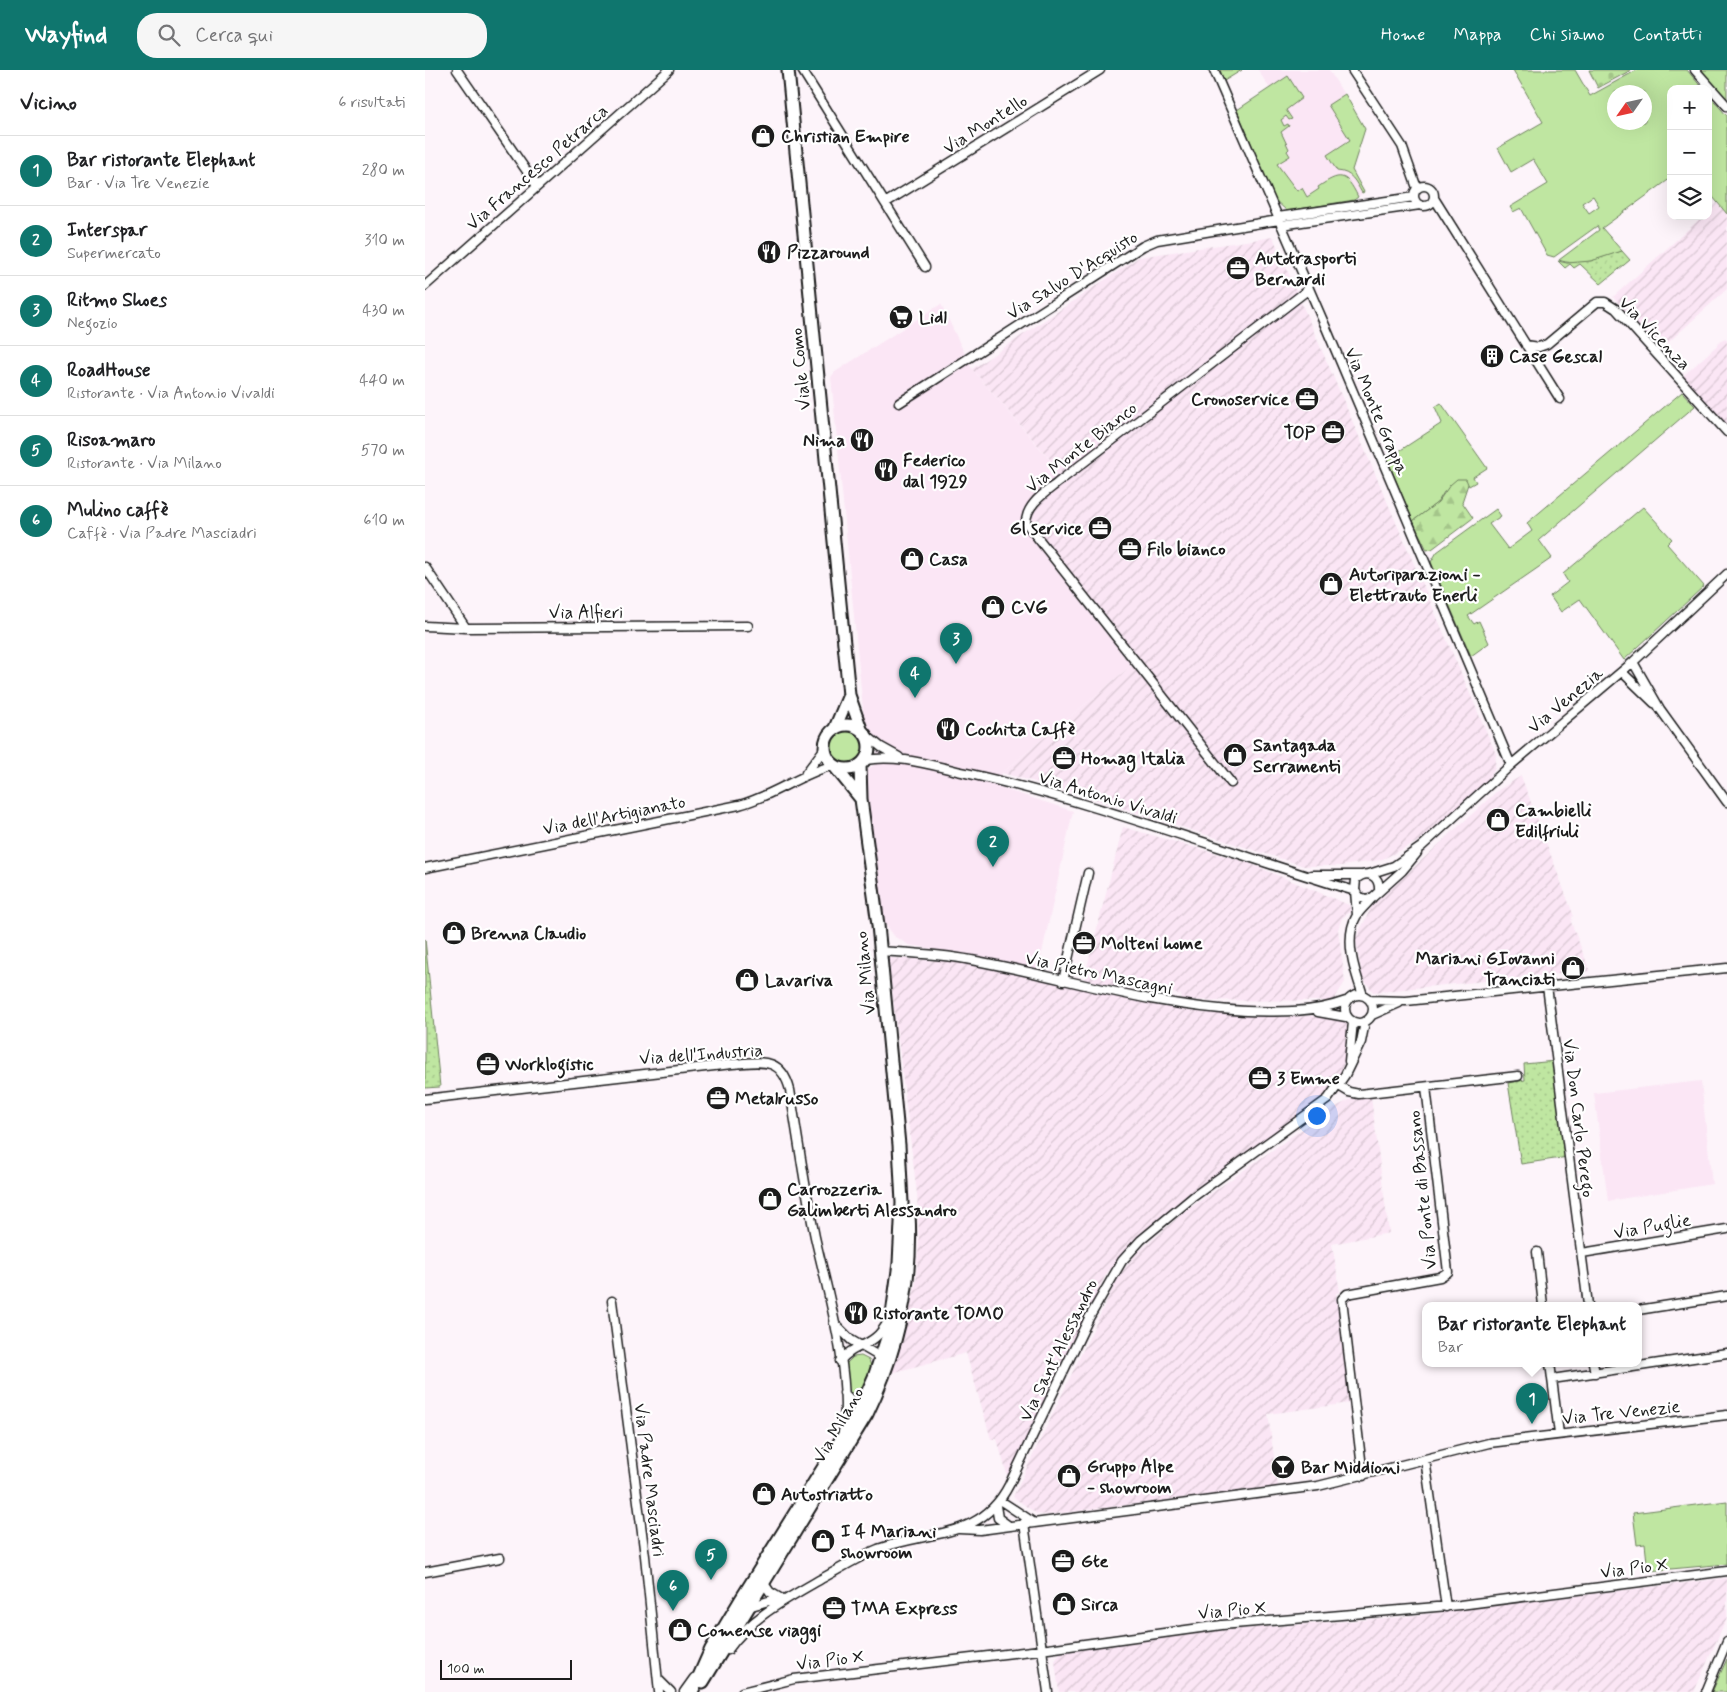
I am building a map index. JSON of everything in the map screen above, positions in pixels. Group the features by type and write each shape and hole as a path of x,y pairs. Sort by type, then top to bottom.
{"main road":[{"name":"Viale Como","path":"788,70 849,695"},
{"path":"849,695 835,728 829,734 825,748 826,754 861,799"},
{"path":"834,765 843,769 863,763 869,743 849,695"},
{"path":"835,728 843,725 852,725 863,732"},
{"name":"Via Milano","path":"696,1692 704,1664 711,1649 842,1437 876,1394 896,1343 908,1276 908,1202 899,1145 880,951 861,799 863,763"},
{"name":"Via Milano","path":"696,1692 865,1408 881,1360 892,1312 901,1237 899,1145"}],"street":[{"path":"457,70 537,186"},
{"name":"Via Francesco Petrarca","path":"425,286 669,70"},
{"path":"802,70 925,267"},
{"name":"Via Montello","path":"885,204 1100,70"},
{"name":"Via Monte Grappa","path":"1214,70 1511,764"},
{"path":"1352,70 1402,146 1417,188 1414,197 1445,218"},
{"path":"1695,70 1727,106"},
{"path":"1417,188 1428,186 1432,189 1434,198 1445,218 1560,399"},
{"name":"Via Salvo D'Acquisto","path":"899,403 1143,246 1157,240 1414,197"},
{"path":"1424,205 1434,198"},
{"name":"Via Salvo D'Acquisto","path":"1279,221 1385,212 1424,205"},
{"name":"Via Monte Bianco","path":"1231,783 1026,522 1026,514 1031,506 1061,480 1309,289"},
{"name":"Via Vicenza","path":"1526,345 1539,347 1547,344 1597,302 1605,302 1616,309 1727,432"},
{"path":"425,567 466,628"},
{"name":"Via Venezia","path":"1301,875 1365,874 1394,866 1421,847 1511,764 1622,672 1727,574"},
{"name":"Via Alfieri","path":"425,626 466,628 747,626"},
{"path":"1633,662 1660,709 1727,802"},
{"path":"1622,672 1660,709"},
{"path":"863,732 881,747 903,759"},
{"name":"Via dell'Artigianato","path":"804,775 825,748"},
{"path":"863,763 883,758 903,759"},
{"name":"Via Antonio Vivaldi","path":"903,759 1003,781 1175,833 1355,891"},
{"name":"Via dell'Artigianato","path":"425,868 739,805 771,793 804,775 834,765"},
{"name":"Via Venezia","path":"1379,891 1402,871 1421,847"},
{"path":"1063,981 1088,873"},
{"path":"1353,996 1355,972 1351,940 1357,915 1355,891 1357,879 1365,874 1376,877 1379,891 1357,915"},
{"path":"1355,891 1360,897 1366,899 1373,897"},
{"name":"Via Pietro Mascagni","path":"880,951 963,958 1155,1002 1193,1007 1267,1012 1313,1010 1346,1001"},
{"path":"1370,1000 1406,1001 1727,968"},
{"path":"1355,972 1363,995 1370,1000 1373,1008 1372,1015"},
{"name":"Via Don Carlo Perego","path":"1547,986 1587,1302"},
{"path":"1363,995 1353,996 1346,1001 1344,1009 1349,1020 1365,1022 1372,1015 1406,1001"},
{"name":"Via Pietro Mascagni","path":"1313,1010 1349,1020"},
{"name":"Via Sant'Alessandro","path":"1345,1075 1351,1053 1349,1020"},
{"name":"Via Sant'Alessandro","path":"783,1599 879,1549 957,1529 978,1520 999,1504 1099,1298 1121,1260 1182,1206 1316,1109 1339,1086 1361,1042 1365,1022"},
{"name":"Via dell'Industria","path":"425,1099 661,1071 759,1062 774,1065 783,1072 790,1090 821,1262 835,1323 844,1393 842,1437"},
{"path":"1339,1086 1349,1092 1359,1094 1518,1076"},
{"name":"Via Ponte di Bassano","path":"1363,1476 1342,1299 1347,1294 1440,1277 1448,1272 1426,1087"},
{"name":"Via Puglie","path":"1582,1253 1727,1229"},
{"path":"1537,1252 1543,1302"},
{"path":"1642,1309 1727,1296"},
{"name":"Via Padre Masciadri","path":"612,1301 645,1556 659,1692"},
{"path":"840,1361 850,1352 862,1347 879,1335 892,1312"},
{"path":"835,1323 848,1338 875,1354 881,1360 882,1368 876,1394"},
{"path":"1642,1366 1727,1353"},
{"path":"1550,1367 1559,1434"},
{"path":"1594,1367 1595,1373"},
{"path":"1552,1380 1635,1367"},
{"path":"844,1393 865,1408"},
{"name":"Via Tre Venezie","path":"957,1529 975,1530 1009,1526 1319,1486 1485,1444 1727,1415"},
{"path":"1425,1459 1446,1607"},
{"path":"1009,1526 998,1518 999,1504 1033,1522"},
{"path":"1024,1523 1047,1692"},
{"path":"425,1572 500,1558"},
{"name":"Via Pio X","path":"742,1692 788,1680 1041,1648 1048,1649 1222,1625 1446,1607 1727,1571"},
{"path":"763,1582 770,1592 783,1599"},
{"path":"711,1649 722,1638 737,1614 747,1608 783,1599"},
{"path":"696,1692 743,1632 783,1599"},
{"path":"1706,1692 1727,1641"},
{"path":"684,1692 704,1664"},
{"path":"657,1678 671,1692"}],"shaded area":[{"path":"1258,70 1329,70 1365,129 1352,170 1364,192 1354,200 1287,211 1275,200 1237,110 1270,89"},
{"path":"1717,203 1727,214 1727,289 1660,350 1613,297 1699,220 1712,220 1712,208"},
{"path":"1273,237 1496,754 1495,768 1484,785 1417,842 1381,860 1341,866 1304,866 1069,791 1002,773 1131,666 1016,519 1068,480 972,369 1139,257"},
{"path":"941,304 972,369 1068,481 1017,520 1131,666 1002,773 997,787 1073,811 1038,971 982,957 909,945 895,937 883,921 864,778 868,769 876,764 878,745 865,721 863,710 831,377 835,372"},
{"path":"1725,338 1727,340 1727,428 1681,378"},
{"path":"1521,776 1573,914 1571,922 1590,971 1373,992 1362,977 1356,938 1372,906 1497,791"},
{"path":"1123,827 1246,862 1349,905 1351,911 1342,918 1338,929 1345,982 1333,1001 1180,1000 1181,995 1133,982 1130,990 1084,979"},
{"path":"888,958 961,962 1160,1006 1205,1013 1281,1017 1312,1016 1344,1021 1348,1025 1346,1055 1340,1075 1324,1096 1306,1112 1226,1168 1126,1249 1106,1274 1008,1478 997,1439 991,1439 966,1353 891,1373 906,1325 916,1282 919,1238 917,1194"},
{"path":"1701,1081 1712,1184 1608,1201 1594,1093"},
{"path":"1371,1097 1389,1233 1332,1244 1340,1292 1336,1293 1350,1403 1268,1414 1278,1486 1045,1515 1037,1514 1013,1497 1118,1277 1135,1255 1183,1213 1328,1111 1351,1099"},
{"path":"1727,1578 1727,1617 1694,1692 1059,1692 1055,1661 1060,1653 1216,1631 1402,1617"}],"green space":[{"path":"1220,70 1242,70 1224,81"},
{"path":"1513,70 1575,70 1590,96 1607,87 1607,130 1652,130 1652,85 1610,85 1637,70 1687,70 1700,85 1667,85 1667,181 1602,228 1622,251 1606,257 1573,263 1559,260 1599,230 1597,226 1554,257 1547,255 1521,208 1513,212 1510,207 1548,184 1533,159 1511,172 1498,148 1543,122","holes":["1593,196 1599,206 1589,213 1582,203"]},
{"path":"1589,70 1631,70 1598,88"},
{"path":"1727,70 1727,100 1701,71"},
{"path":"1288,76 1302,98 1286,110 1292,119 1289,120 1286,116 1281,120 1284,126 1288,124 1289,126 1281,132 1289,149 1287,151 1290,156 1277,164 1297,191 1302,188 1307,197 1326,182 1342,177 1354,189 1358,197 1354,200 1287,211 1275,200 1237,110"},
{"path":"1345,94 1365,129 1352,170 1364,192 1362,193 1350,175 1337,171 1327,155 1350,140 1328,105"},
{"path":"1712,99 1727,116 1727,214 1712,196"},
{"path":"1622,251 1630,260 1601,284 1580,264 1574,268 1570,264 1565,268 1558,261 1567,263 1591,261"},
{"path":"1682,392 1695,406 1539,540 1552,558 1468,616 1474,624 1479,621 1489,643 1471,656 1431,562 1437,552 1496,509 1501,516 1489,524 1508,549 1532,531 1527,523"},
{"path":"1441,403 1487,468 1473,477 1476,482 1469,486 1468,484 1444,492 1438,502 1413,521 1387,459 1442,423 1435,407"},
{"path":"1457,479 1466,479 1468,484 1462,502 1473,518 1432,549 1427,550 1413,521 1438,502 1450,485"},
{"path":"1643,507 1672,539 1667,544 1704,586 1624,660 1580,599 1561,612 1550,596 1568,582 1563,574"},
{"path":"847,729 854,730 860,734 864,740 864,754 860,760 854,764 847,765 840,764 834,760 830,754 829,747 830,740 834,734 840,730"},
{"path":"425,939 440,1087 425,1088"},
{"path":"1555,1061 1568,1157 1521,1164 1508,1083 1525,1080 1524,1064"},
{"path":"861,1356 869,1360 872,1369 860,1398 856,1401 849,1393 846,1364 853,1357"},
{"path":"1727,1501 1727,1564 1648,1571 1645,1544 1637,1545 1633,1513"},
{"path":"1727,1659 1727,1692 1712,1692"}],"place":[{"name":"Christian Empire","path":"763,136"},
{"name":"Pizzaround","path":"769,252"},
{"name":"Autotrasporti Bernardi","path":"1238,268"},
{"name":"Lidl","path":"901,317"},
{"name":"Case Gescal","path":"1492,356"},
{"name":"Cronoservice","path":"1307,399"},
{"name":"TOP","path":"1333,432"},
{"name":"Nima","path":"862,440"},
{"name":"Federico dal 1929","path":"886,470"},
{"name":"Gl service","path":"1100,528"},
{"name":"Filo bianco","path":"1130,549"},
{"name":"Casa","path":"912,559"},
{"name":"Autoriparazioni - Elettrauto Enerli","path":"1331,584"},
{"name":"CVG","path":"993,607"},
{"name":"Ritmo Shoes","path":"956,664"},
{"name":"RoadHouse","path":"915,698"},
{"name":"Cochita Caffè","path":"948,729"},
{"name":"Santagada Serramenti","path":"1235,755"},
{"name":"Homag Italia","path":"1064,758"},
{"name":"Cambielli Edilfriuli","path":"1498,820"},
{"name":"Interspar","path":"993,867"},
{"name":"Brenna Claudio","path":"454,933"},
{"name":"Molteni home","path":"1084,943"},
{"name":"Mariani GIovanni Tranciati","path":"1573,968"},
{"name":"Lavariva","path":"747,980"},
{"name":"Worklogistic","path":"488,1064"},
{"name":"3 Emme","path":"1260,1078"},
{"name":"Metalrusso","path":"718,1098"},
{"name":"Carrozzeria Galimberti Alessandro","path":"770,1199"},
{"name":"Ristorante TOMO","path":"856,1313"},
{"name":"Bar ristorante Elephant","path":"1532,1424"},
{"name":"Bar Middioni","path":"1283,1467"},
{"name":"Gruppo Alpe - showroom","path":"1069,1476"},
{"name":"Autostriatto","path":"764,1494"},
{"name":"I 4 Mariani showroom","path":"823,1541"},
{"name":"Gte","path":"1063,1561"},
{"name":"Risoamaro","path":"711,1580"},
{"name":"Sirca","path":"1064,1604"},
{"name":"TMA Express","path":"834,1608"},
{"name":"Mulino caffè","path":"673,1611"},
{"name":"Comense viaggi","path":"680,1630"}]}
